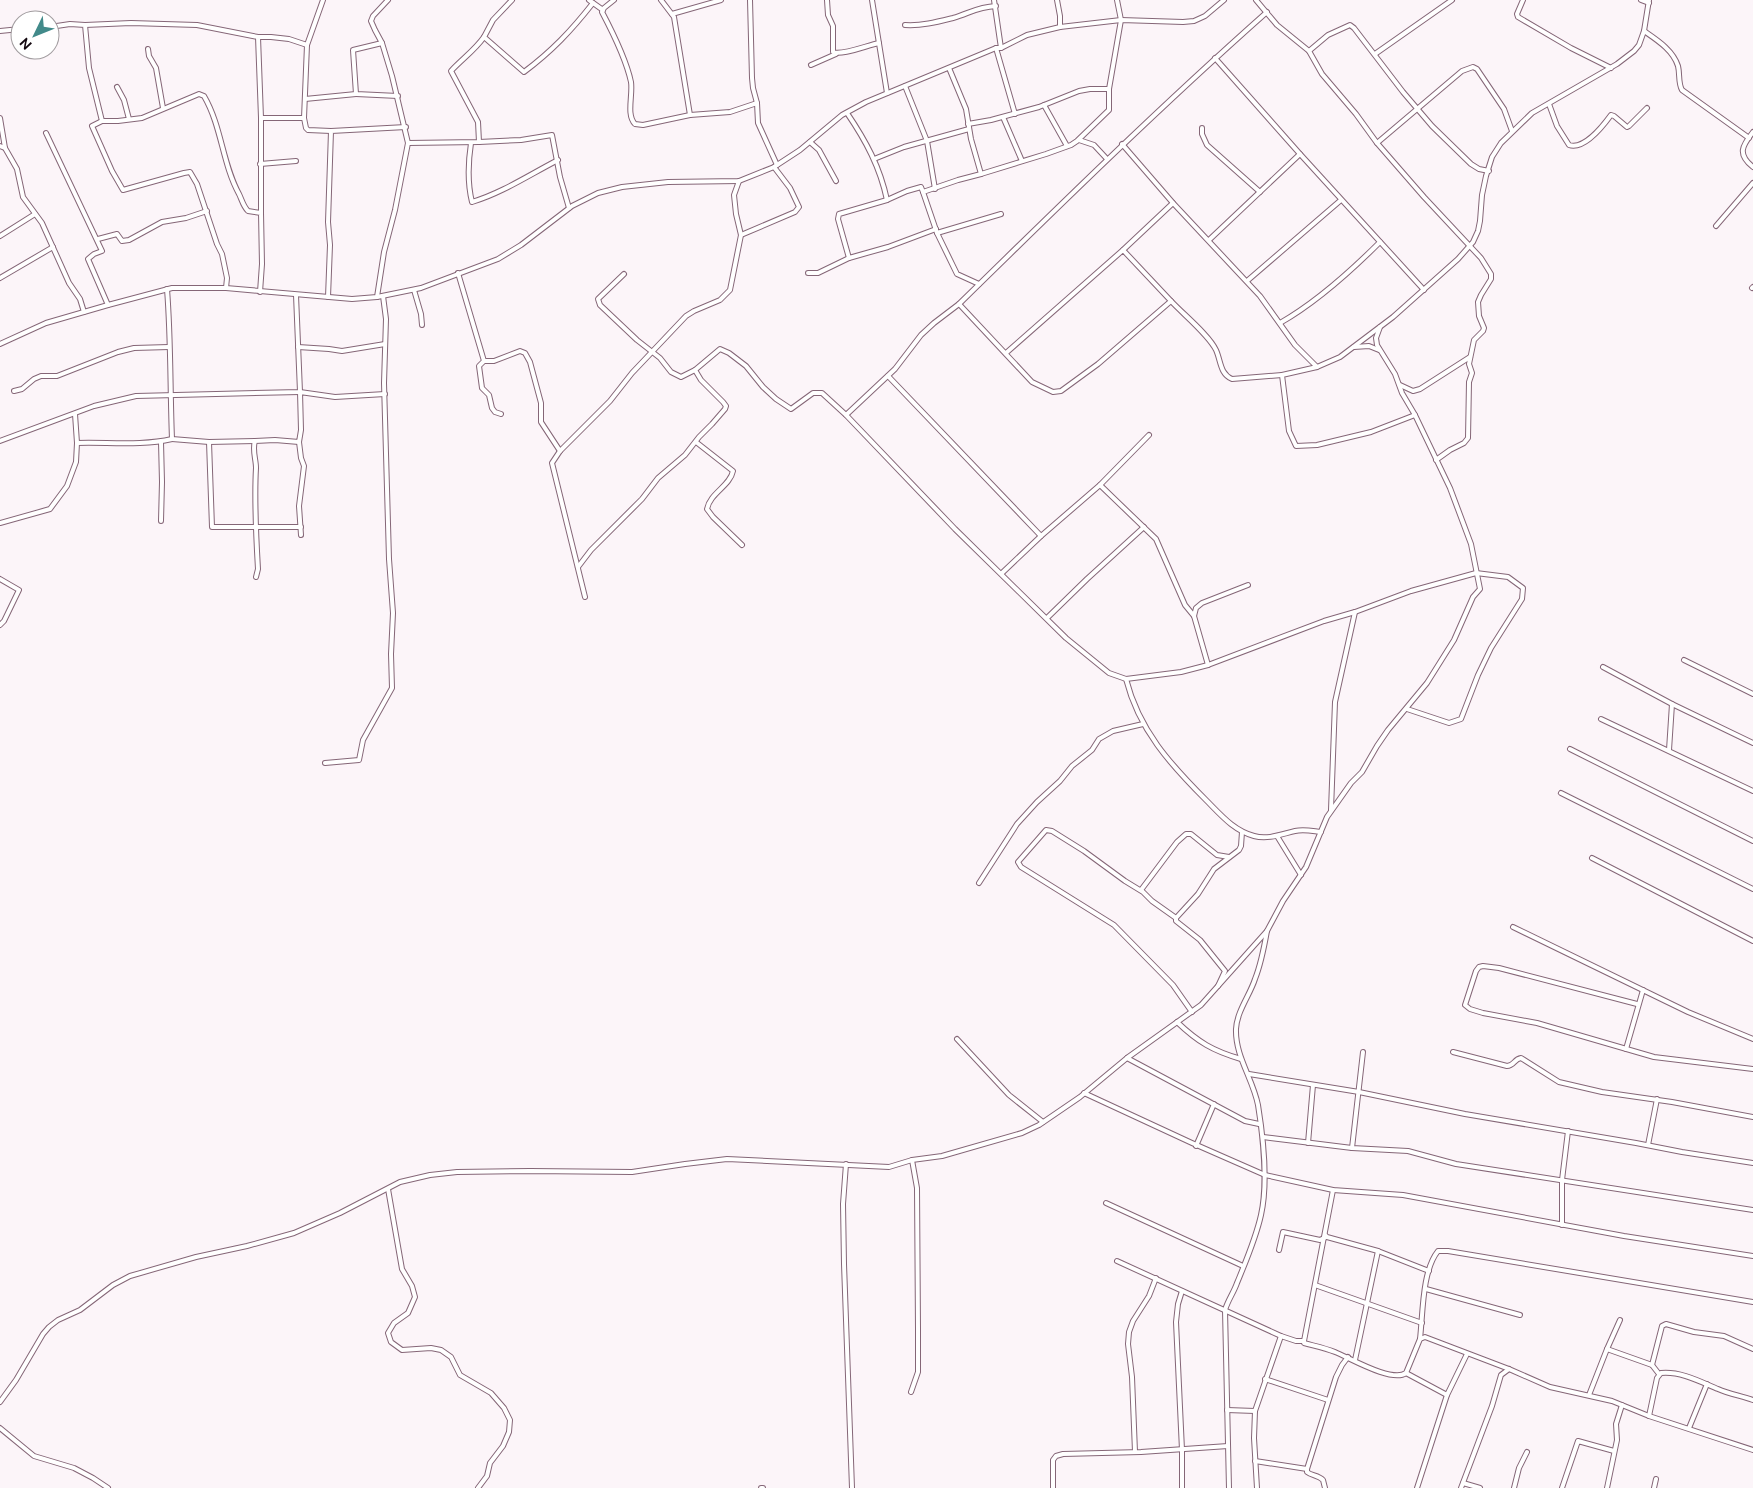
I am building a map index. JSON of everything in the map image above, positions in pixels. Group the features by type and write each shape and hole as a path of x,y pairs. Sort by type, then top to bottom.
{"street":[{"path":"323,0 307,45 304,118 306,128 308,130 331,131 406,127"},
{"path":"377,297 384,252 395,210 408,143 398,96 382,43 374,30 371,20 388,0"},
{"path":"479,142 478,122 451,71 466,54 478,47 493,20 512,0"},
{"path":"603,10 614,0"},
{"path":"662,0 674,17 690,115"},
{"path":"672,14 721,0"},
{"path":"741,235 795,212 800,207 776,166 758,123 757,103 752,83 750,0"},
{"path":"827,0 828,15 833,26 833,52 836,54"},
{"path":"872,0 887,93"},
{"path":"994,0 998,48 1015,114"},
{"path":"1056,0 1060,16 1060,27"},
{"path":"923,192 1067,146 1079,140 1109,110 1109,89 1121,20 1117,0"},
{"path":"0,344 46,323 108,304 167,289 226,288 352,299 377,297 414,290 498,259 569,208 598,193 622,187 668,182 739,181 776,166 847,113 866,102 1027,35 1060,27 1121,20 1194,21 1205,16 1224,0"},
{"path":"1256,0 1277,25 1309,51 1322,74 1356,114 1377,143 1481,258 1491,274 1478,302 1484,328 1474,340 1468,364 1472,373 1469,382 1468,438 1464,443 1436,460"},
{"path":"1375,54 1452,0"},
{"path":"1523,0 1517,14 1518,17 1571,48 1611,68"},
{"path":"1123,250 1209,340 1216,349 1226,376 1232,379 1282,375 1317,367 1340,357 1424,290 1470,246 1478,231 1482,195 1492,157 1497,148 1532,112 1611,68 1634,51 1639,45 1644,31 1649,2 1641,0"},
{"path":"484,37 524,72 546,55 571,31 591,1 603,10 628,69 631,84 632,121 639,125 690,115 730,112 757,103"},
{"path":"905,25 920,26 954,18 981,6 996,6"},
{"path":"846,415 888,376 927,329 959,304 1106,159 1215,58 1268,12"},
{"path":"60,26 131,23 190,24 258,37 288,39 307,45"},
{"path":"85,25 89,68 102,121"},
{"path":"1309,51 1328,35 1350,25 1375,54 1417,110 1470,164 1479,169 1489,171"},
{"path":"1644,31 1660,42 1674,56 1678,65 1682,90 1749,138"},
{"path":"258,37 261,118 260,213 262,264 260,292"},
{"path":"356,94 353,50 382,43"},
{"path":"811,65 836,54 879,43"},
{"path":"148,49 149,56 156,68 163,108"},
{"path":"1215,58 1424,290"},
{"path":"1377,143 1462,71 1473,66 1504,109 1512,131"},
{"path":"949,68 966,109 981,174"},
{"path":"905,86 927,141 935,188"},
{"path":"117,87 124,100 129,119"},
{"path":"874,159 904,147 1044,105 1090,89 1109,89"},
{"path":"226,288 227,278 224,260 198,184 190,172 123,190 112,171 92,126 102,121 118,122 142,118 199,94 204,96 217,122 225,160 242,204 248,211 260,213"},
{"path":"306,99 356,94 398,96"},
{"path":"1548,104 1557,126 1569,145 1576,147 1600,129 1611,115 1627,127 1647,108"},
{"path":"1044,105 1067,146"},
{"path":"847,113 863,137 874,159 884,184 887,200"},
{"path":"1002,117 1022,161"},
{"path":"0,118 5,148 17,169 23,197 42,223 69,283 80,299 84,312"},
{"path":"261,118 304,118"},
{"path":"1202,128 1202,134 1207,145 1260,192"},
{"path":"328,298 331,131"},
{"path":"1753,132 1745,143 1743,156 1753,167"},
{"path":"46,133 102,250 88,259 108,304"},
{"path":"408,143 521,140 552,135 569,208"},
{"path":"1079,140 1094,145 1106,159"},
{"path":"471,142 468,169 469,191 472,202 512,185 558,160"},
{"path":"810,142 819,150 836,181"},
{"path":"1122,144 1173,203 1247,280 1295,345 1317,367"},
{"path":"0,146 5,148"},
{"path":"1209,240 1300,154"},
{"path":"260,164 296,161"},
{"path":"585,597 552,463 560,451 610,401 632,374 686,316 720,300 730,290 741,235 734,195 739,181"},
{"path":"1716,226 1753,184"},
{"path":"849,258 838,219 839,214 887,200 921,187 937,231 957,274 979,284"},
{"path":"1247,280 1341,200"},
{"path":"1006,354 1173,203"},
{"path":"98,239 117,234 122,241 129,240 162,222 186,218 207,211"},
{"path":"0,236 35,214"},
{"path":"808,273 818,272 849,258 937,231 1001,214"},
{"path":"1280,323 1299,312 1345,275 1380,242"},
{"path":"0,278 53,247"},
{"path":"458,273 484,361"},
{"path":"624,274 598,299 598,302 613,319 676,375 681,377 695,370 715,351 720,349 746,366 763,387 786,407 791,409 816,392 822,393 846,415 955,529 1048,618 1066,638 1109,673 1126,679 1181,672 1208,665 1324,621 1476,573 1508,577 1523,588 1522,599 1491,648 1461,719 1449,723 1406,709"},
{"path":"167,289 170,320 172,439"},
{"path":"414,290 421,314 422,326"},
{"path":"296,295 301,430 299,442 304,466 299,506 301,535"},
{"path":"325,763 359,760 363,740 392,688 393,613 389,559 385,394 386,319 383,296"},
{"path":"959,304 1032,382 1053,392 1061,391 1098,364 1171,301"},
{"path":"0,1402 16,1380 43,1334 58,1320 80,1310 113,1285 130,1276 196,1257 294,1233 400,1182 430,1175 457,1172 632,1172 727,1160 889,1167 912,1160 942,1156 1022,1133 1043,1122 1201,1005 1267,931 1283,901 1306,867 1331,810 1347,788 1362,772 1377,746 1427,684 1454,640 1473,597 1480,589 1471,544 1450,488 1415,415 1402,393 1395,374 1379,350 1376,338 1380,327"},
{"path":"298,347 342,351 385,344"},
{"path":"1353,347 1368,346 1379,350"},
{"path":"14,391 41,376 57,376 118,352 134,348 169,347"},
{"path":"501,414 495,412 492,408 489,395 480,386 479,366 484,361 494,361 520,351 525,353 530,362 541,403 541,422 560,451"},
{"path":"1400,385 1413,391 1420,389 1470,357"},
{"path":"578,567 590,550 642,499 658,478 680,460 726,406 701,380 695,370"},
{"path":"1282,375 1289,431 1296,446 1317,445 1371,432 1415,415"},
{"path":"888,376 1041,536"},
{"path":"0,441 94,406 136,396 300,392 334,396 385,394"},
{"path":"0,523 50,510 67,486 76,462 75,414"},
{"path":"1002,573 1100,485 1149,435"},
{"path":"77,443 161,442 172,439 209,442 275,440 299,442"},
{"path":"255,441 253,447 256,467 254,488 258,569 256,577"},
{"path":"161,442 162,521"},
{"path":"209,442 212,527 301,526"},
{"path":"696,442 733,471 732,478 710,500 707,509 742,545"},
{"path":"1100,485 1156,539 1185,606 1194,616 1208,665"},
{"path":"1048,618 1144,527"},
{"path":"0,579 19,590 4,622 0,625"},
{"path":"1194,616 1196,608 1202,603 1248,585"},
{"path":"1331,810 1335,702 1355,612"},
{"path":"1684,660 1753,694"},
{"path":"1603,667 1672,704 1753,742"},
{"path":"1126,679 1134,706 1143,724 1177,772 1225,820 1242,832 1256,837 1276,836 1302,830 1321,832"},
{"path":"1669,750 1672,704"},
{"path":"1601,719 1753,791"},
{"path":"979,883 1017,824 1060,781 1072,766 1092,750 1099,739 1113,731 1143,724"},
{"path":"1570,749 1753,841"},
{"path":"1561,793 1753,889"},
{"path":"1192,1012 1173,985 1128,942 1114,925 1021,867 1018,862 1046,830 1084,851 1125,882 1141,890 1200,940 1224,971 1217,988"},
{"path":"1176,918 1198,894 1214,869 1234,854 1240,846 1242,832"},
{"path":"1141,890 1177,842 1186,834 1191,834 1217,855 1229,857"},
{"path":"1276,836 1301,875"},
{"path":"1592,858 1753,941"},
{"path":"1513,927 1624,979 1643,990 1753,1039"},
{"path":"1228,1488 1225,1310 1244,1266 1262,1213 1264,1175 1263,1137 1259,1124 1257,1103 1249,1074 1241,1059 1236,1028 1263,955 1267,931"},
{"path":"1637,1004 1537,977 1483,966 1479,967 1476,971 1465,1005 1470,1009 1483,1013 1528,1021 1654,1057 1753,1069"},
{"path":"1626,1049 1637,1004 1643,990"},
{"path":"1177,1022 1194,1039 1222,1054 1241,1059"},
{"path":"957,1038 1009,1095 1043,1122"},
{"path":"1352,1148 1363,1052"},
{"path":"1453,1052 1507,1066 1516,1059 1521,1058 1559,1082 1610,1093 1657,1099 1753,1117"},
{"path":"1127,1058 1245,1120 1259,1124"},
{"path":"1249,1074 1359,1092 1465,1114 1753,1163"},
{"path":"1308,1143 1314,1085"},
{"path":"1084,1093 1196,1146 1264,1175 1333,1190 1403,1195 1624,1236 1753,1256"},
{"path":"1648,1145 1657,1099"},
{"path":"1196,1146 1214,1104"},
{"path":"1562,1225 1562,1180 1568,1131"},
{"path":"1263,1137 1352,1148 1408,1151 1456,1164 1753,1210"},
{"path":"911,1392 918,1372 916,1188 912,1160"},
{"path":"846,1164 843,1204 852,1488"},
{"path":"388,1189 402,1269 412,1286 414,1297 408,1312 394,1323 388,1333 391,1342 402,1350 431,1348 442,1350 451,1357 460,1375 491,1394 504,1408 510,1420 510,1432 503,1446 490,1463 487,1476 478,1488"},
{"path":"1304,1341 1326,1236 1333,1190"},
{"path":"1106,1203 1244,1266"},
{"path":"1279,1250 1284,1232 1320,1240 1326,1236 1378,1251 1429,1270"},
{"path":"1355,1360 1378,1251"},
{"path":"1117,1261 1281,1336 1296,1341 1304,1341 1304,1343 1333,1351 1380,1372 1399,1376 1406,1373 1420,1339 1429,1270 1432,1258 1438,1251 1448,1251 1753,1302"},
{"path":"1135,1452 1132,1377 1128,1344 1129,1332 1132,1321 1149,1296 1156,1278"},
{"path":"1315,1285 1422,1323"},
{"path":"1426,1289 1520,1315"},
{"path":"1182,1291 1176,1322 1182,1488"},
{"path":"1589,1395 1620,1320"},
{"path":"1652,1365 1662,1326 1666,1324 1694,1332 1724,1336 1753,1349"},
{"path":"1257,1488 1255,1411 1281,1336"},
{"path":"1420,1339 1425,1337 1550,1387 1589,1395 1622,1405 1649,1416 1753,1450"},
{"path":"1607,1349 1652,1365 1659,1374"},
{"path":"1417,1488 1447,1395 1467,1354"},
{"path":"1325,1488 1323,1480 1317,1476 1310,1475 1307,1469 1328,1400 1342,1364 1348,1357"},
{"path":"1480,1488 1462,1486 1492,1406 1501,1375 1509,1369"},
{"path":"1659,1374 1667,1372 1689,1377 1720,1390 1753,1400"},
{"path":"1406,1373 1447,1395"},
{"path":"1649,1416 1659,1374"},
{"path":"1265,1379 1328,1400"},
{"path":"1689,1428 1707,1384"},
{"path":"1607,1488 1617,1440 1616,1424 1622,1405"},
{"path":"1227,1410 1255,1411"},
{"path":"0,1428 34,1456 74,1468 108,1488"},
{"path":"1562,1488 1578,1440 1614,1451"},
{"path":"1053,1488 1052,1460 1056,1456 1063,1454 1182,1450 1228,1446"},
{"path":"1514,1488 1527,1452"},
{"path":"1255,1461 1307,1469"},
{"path":"1654,1488 1656,1478"}]}
